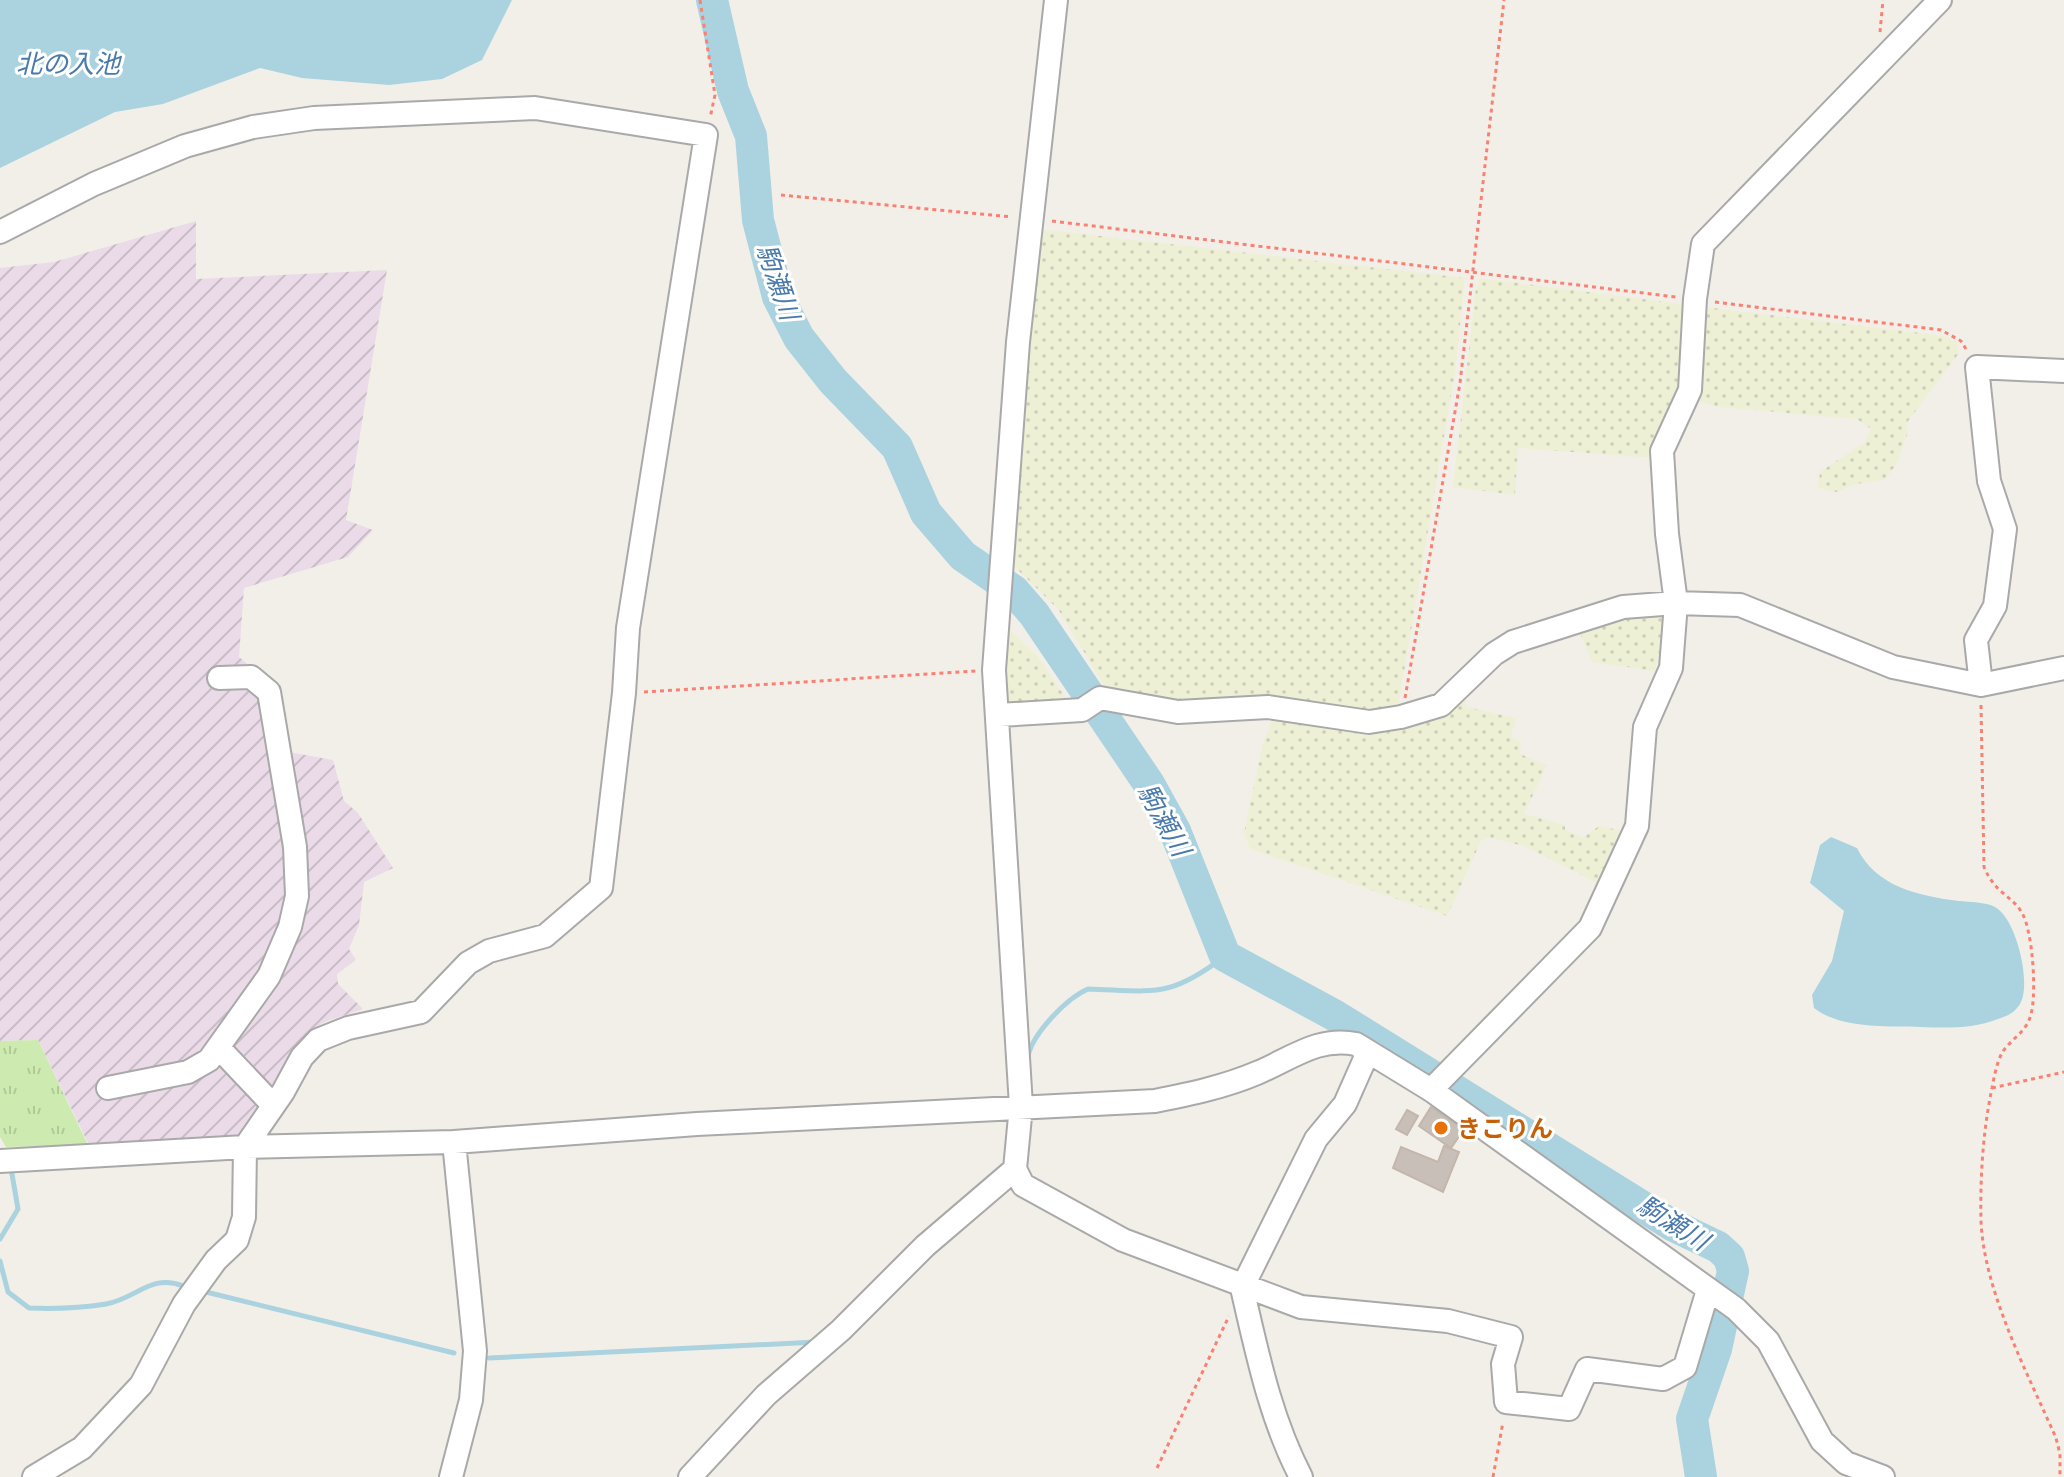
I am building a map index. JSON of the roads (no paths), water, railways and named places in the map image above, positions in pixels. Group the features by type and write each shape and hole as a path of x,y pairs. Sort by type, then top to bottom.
{"street":[{"path":"1056,0 1018,342 994,670 1021,1106 1015,1169 1023,1185 1123,1240 1242,1288 1301,1307 1448,1321 1511,1337 1503,1364 1506,1402 1569,1409 1587,1369 1663,1379 1685,1367 1711,1292"},
{"path":"1431,1090 1590,928 1637,826 1645,727 1671,668 1676,603 1667,534 1662,451 1690,390 1695,299 1703,244 1940,0"},
{"path":"0,232 94,184 185,146 253,127 314,118 535,108 706,135 630,613 624,693 601,888 545,936 489,951 468,963 421,1012 348,1028 318,1040 302,1057 283,1092 245,1147 244,1217 237,1240 216,1260 184,1304 141,1385 82,1448 40,1475"},
{"path":"1981,685 1976,640 1995,606 2005,529 1989,481 1977,367 2064,371"},
{"path":"999,715 1091,704 1178,712 1268,707 1369,722 1401,717 1441,705 1462,689 1494,654 1513,642 1623,607 1676,603 1740,605 1893,667 1981,685 2064,668"},
{"path":"108,1088 188,1072 209,1060 269,976 290,927 297,884 295,847 269,692 251,677 219,678"},
{"path":"0,1161 245,1147 454,1142 1021,1106 1155,1101 1208,1090 1258,1073 1321,1042 1342,1041 1368,1052 1431,1090 1736,1309 1768,1341 1822,1441 1843,1470 1883,1477"},
{"path":"219,1048 272,1104"},
{"path":"1301,1477 1288,1453 1266,1386 1242,1288 1316,1139 1345,1104 1368,1052"},
{"path":"451,1477 471,1400 475,1351 454,1142"},
{"path":"690,1477 766,1395 841,1330 925,1246 1015,1169"}],"water":[{"name":"北の入池","path":"0,0 512,0 482,60 442,79 389,85 302,78 260,68 163,104 115,112 0,168"},
{"path":"1831,837 1857,848 1875,872 1900,887 1929,896 1987,904 2003,913 2015,936 2023,966 2024,992 2017,1008 1989,1022 1940,1028 1851,1023 1837,1020 1814,1008 1812,995 1832,961 1844,911 1810,883 1820,845"}],"waterway":[{"name":"駒瀬川","path":"712,0 733,91 751,136 758,220 778,297 799,338 833,381 897,447 926,513 963,556 1014,591 1034,614 1149,784 1175,831 1225,956 1334,1015 1672,1225 1718,1247 1729,1257 1733,1271 1716,1349 1692,1419 1701,1477"},
{"path":"1028,1056 1052,1017 1088,989 1146,991 1174,986 1189,980 1225,956"},
{"path":"0,1239 18,1209 12,1174"},
{"path":"0,1261 8,1292 29,1308 96,1305 117,1301 152,1285 172,1283 183,1286"},
{"path":"202,1291 454,1353"},
{"path":"489,1358 816,1342"}],"place":[{"name":"きこりん","path":"1441,1128"}]}
